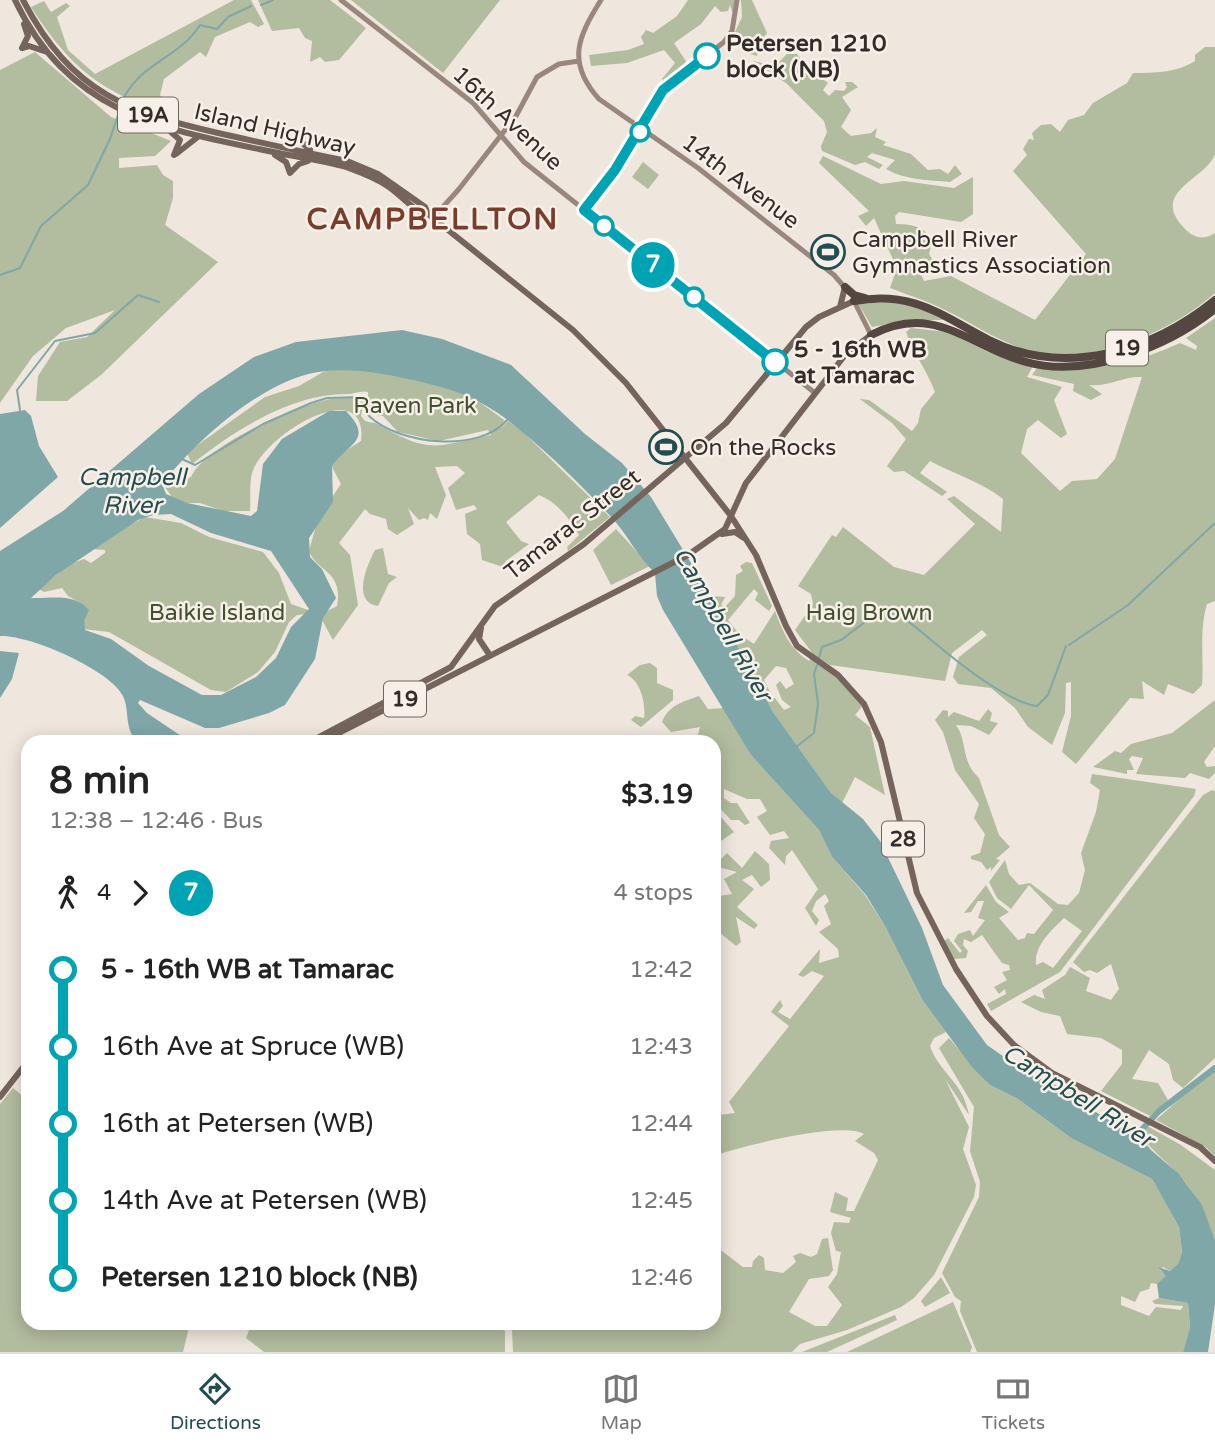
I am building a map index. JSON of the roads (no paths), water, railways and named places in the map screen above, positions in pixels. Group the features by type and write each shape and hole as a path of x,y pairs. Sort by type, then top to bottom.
{"highway":[{"path":"845,287 853,295 868,299"},
{"name":"19","path":"854,301 913,301 935,309 990,341 1027,355 1049,359 1104,355 1126,349 1177,327 1215,300"},
{"name":"19","path":"871,335 899,324 920,322 943,325 1026,362 1048,366 1068,365 1104,361 1153,347 1215,309"}],"main road":[{"path":"13,0 27,29 28,36 22,48 29,46 49,53"},
{"name":"Island Highway","path":"13,0 49,53 69,74 103,101 161,128 314,160 366,175 430,216 573,330 626,383 731,516"},
{"name":"Island Highway","path":"23,0 43,35 72,70 107,96 139,113 163,121 347,162 390,182 425,207 430,216"},
{"path":"161,128 180,140 174,155 199,136"},
{"path":"278,146 289,145 297,138 306,149 347,162"},
{"path":"253,148 284,159 290,173 299,164 314,160"},
{"path":"840,307 845,287"},
{"name":"Tamarac Street","path":"495,606 584,544 726,424 806,327 854,301"},
{"name":"19","path":"334,735 690,554 714,539 731,516 747,483 845,355 871,335"},
{"name":"28","path":"731,516 746,540 797,646 852,689 875,724 917,892 956,969 986,1016 1014,1045 1052,1073 1163,1127 1200,1147 1215,1161"},
{"path":"714,539 726,532 735,532 746,540"},
{"path":"489,654 479,639 479,632 495,606"},
{"name":"19","path":"323,735 451,667 495,606"},
{"path":"0,1097 21,1069"}],"street":[{"name":"16th Avenue","path":"341,0 473,103 524,162 816,393"},
{"path":"430,216 501,135 537,77 553,66 579,61 581,32 601,0"},
{"path":"584,210 642,129 649,109 663,90 724,42 732,31 737,0"},
{"name":"14th Avenue","path":"579,61 584,77 599,99 698,168 834,275 854,301 871,335"}],"water":[{"name":"Campbell River","path":"402,330 442,339 511,365 585,434 622,463 651,497 711,596 773,712 831,793 863,819 880,841 922,928 943,985 987,1045 1030,1075 1051,1082 1099,1114 1132,1127 1151,1150 1179,1174 1202,1205 1215,1240 1215,1304 1208,1352 1183,1352 1190,1328 1188,1303 1159,1298 1157,1284 1166,1276 1158,1267 1170,1271 1178,1264 1182,1252 1179,1227 1152,1179 1071,1138 1018,1099 990,1085 972,1067 923,1001 866,895 832,857 819,830 751,755 663,610 657,596 655,573 613,519 533,441 495,411 444,388 413,380 354,370 318,372 275,387 232,415 193,450 162,484 166,494 187,503 251,516 257,511 263,464 282,439 329,411 346,411 358,429 356,441 332,466 333,502 309,538 310,557 322,569 336,598 323,618 315,659 285,705 269,713 219,728 205,728 140,700 138,703 147,713 180,735 132,735 123,696 103,675 48,647 0,636 0,551 63,511 199,394 254,357 296,342","holes":["171,514 211,533 271,551 309,609 291,627 276,658 256,677 221,695 202,695 149,666 111,639 85,630 84,621 89,610 83,604 62,598 31,598 56,575 138,520 153,515"]},
{"name":"Campbell River","path":"25,410 31,416 39,446 58,477 0,528 0,414"},
{"path":"0,651 19,653 12,679 0,698"}],"waterway":[{"path":"261,5 273,0"},
{"path":"123,99 141,76 181,46 200,25 217,29 228,17 251,6"},
{"path":"0,275 20,268 41,226 88,185 110,139 119,112"},
{"path":"20,410 17,390 55,341 95,333 138,295 159,302"},
{"path":"182,459 195,465 263,424 327,398 361,397 367,414 382,426 419,439 459,441 478,437 495,430 507,420"},
{"path":"1069,645 1128,605 1215,523"},
{"path":"819,658 822,647 841,640 881,610 911,623 958,662 998,690 1037,706 1048,695 1066,646"},
{"path":"796,747 814,733 818,704 814,674 817,665"},
{"path":"1135,1137 1159,1111 1215,1068"}],"place":[{"name":"Petersen 1210 block (NB)","path":"707,56"},
{"name":"Campbell River Gymnastics Association","path":"828,252"},
{"name":"5 - 16th WB at Tamarac","path":"775,362"},
{"name":"On the Rocks","path":"666,447"}],"district":[{"name":"CAMPBELLTON","path":"433,219"}],"park label":[{"name":"Raven Park","path":"415,405"},
{"name":"Baikie Island","path":"217,612"},
{"name":"Haig Brown","path":"869,612"}]}
